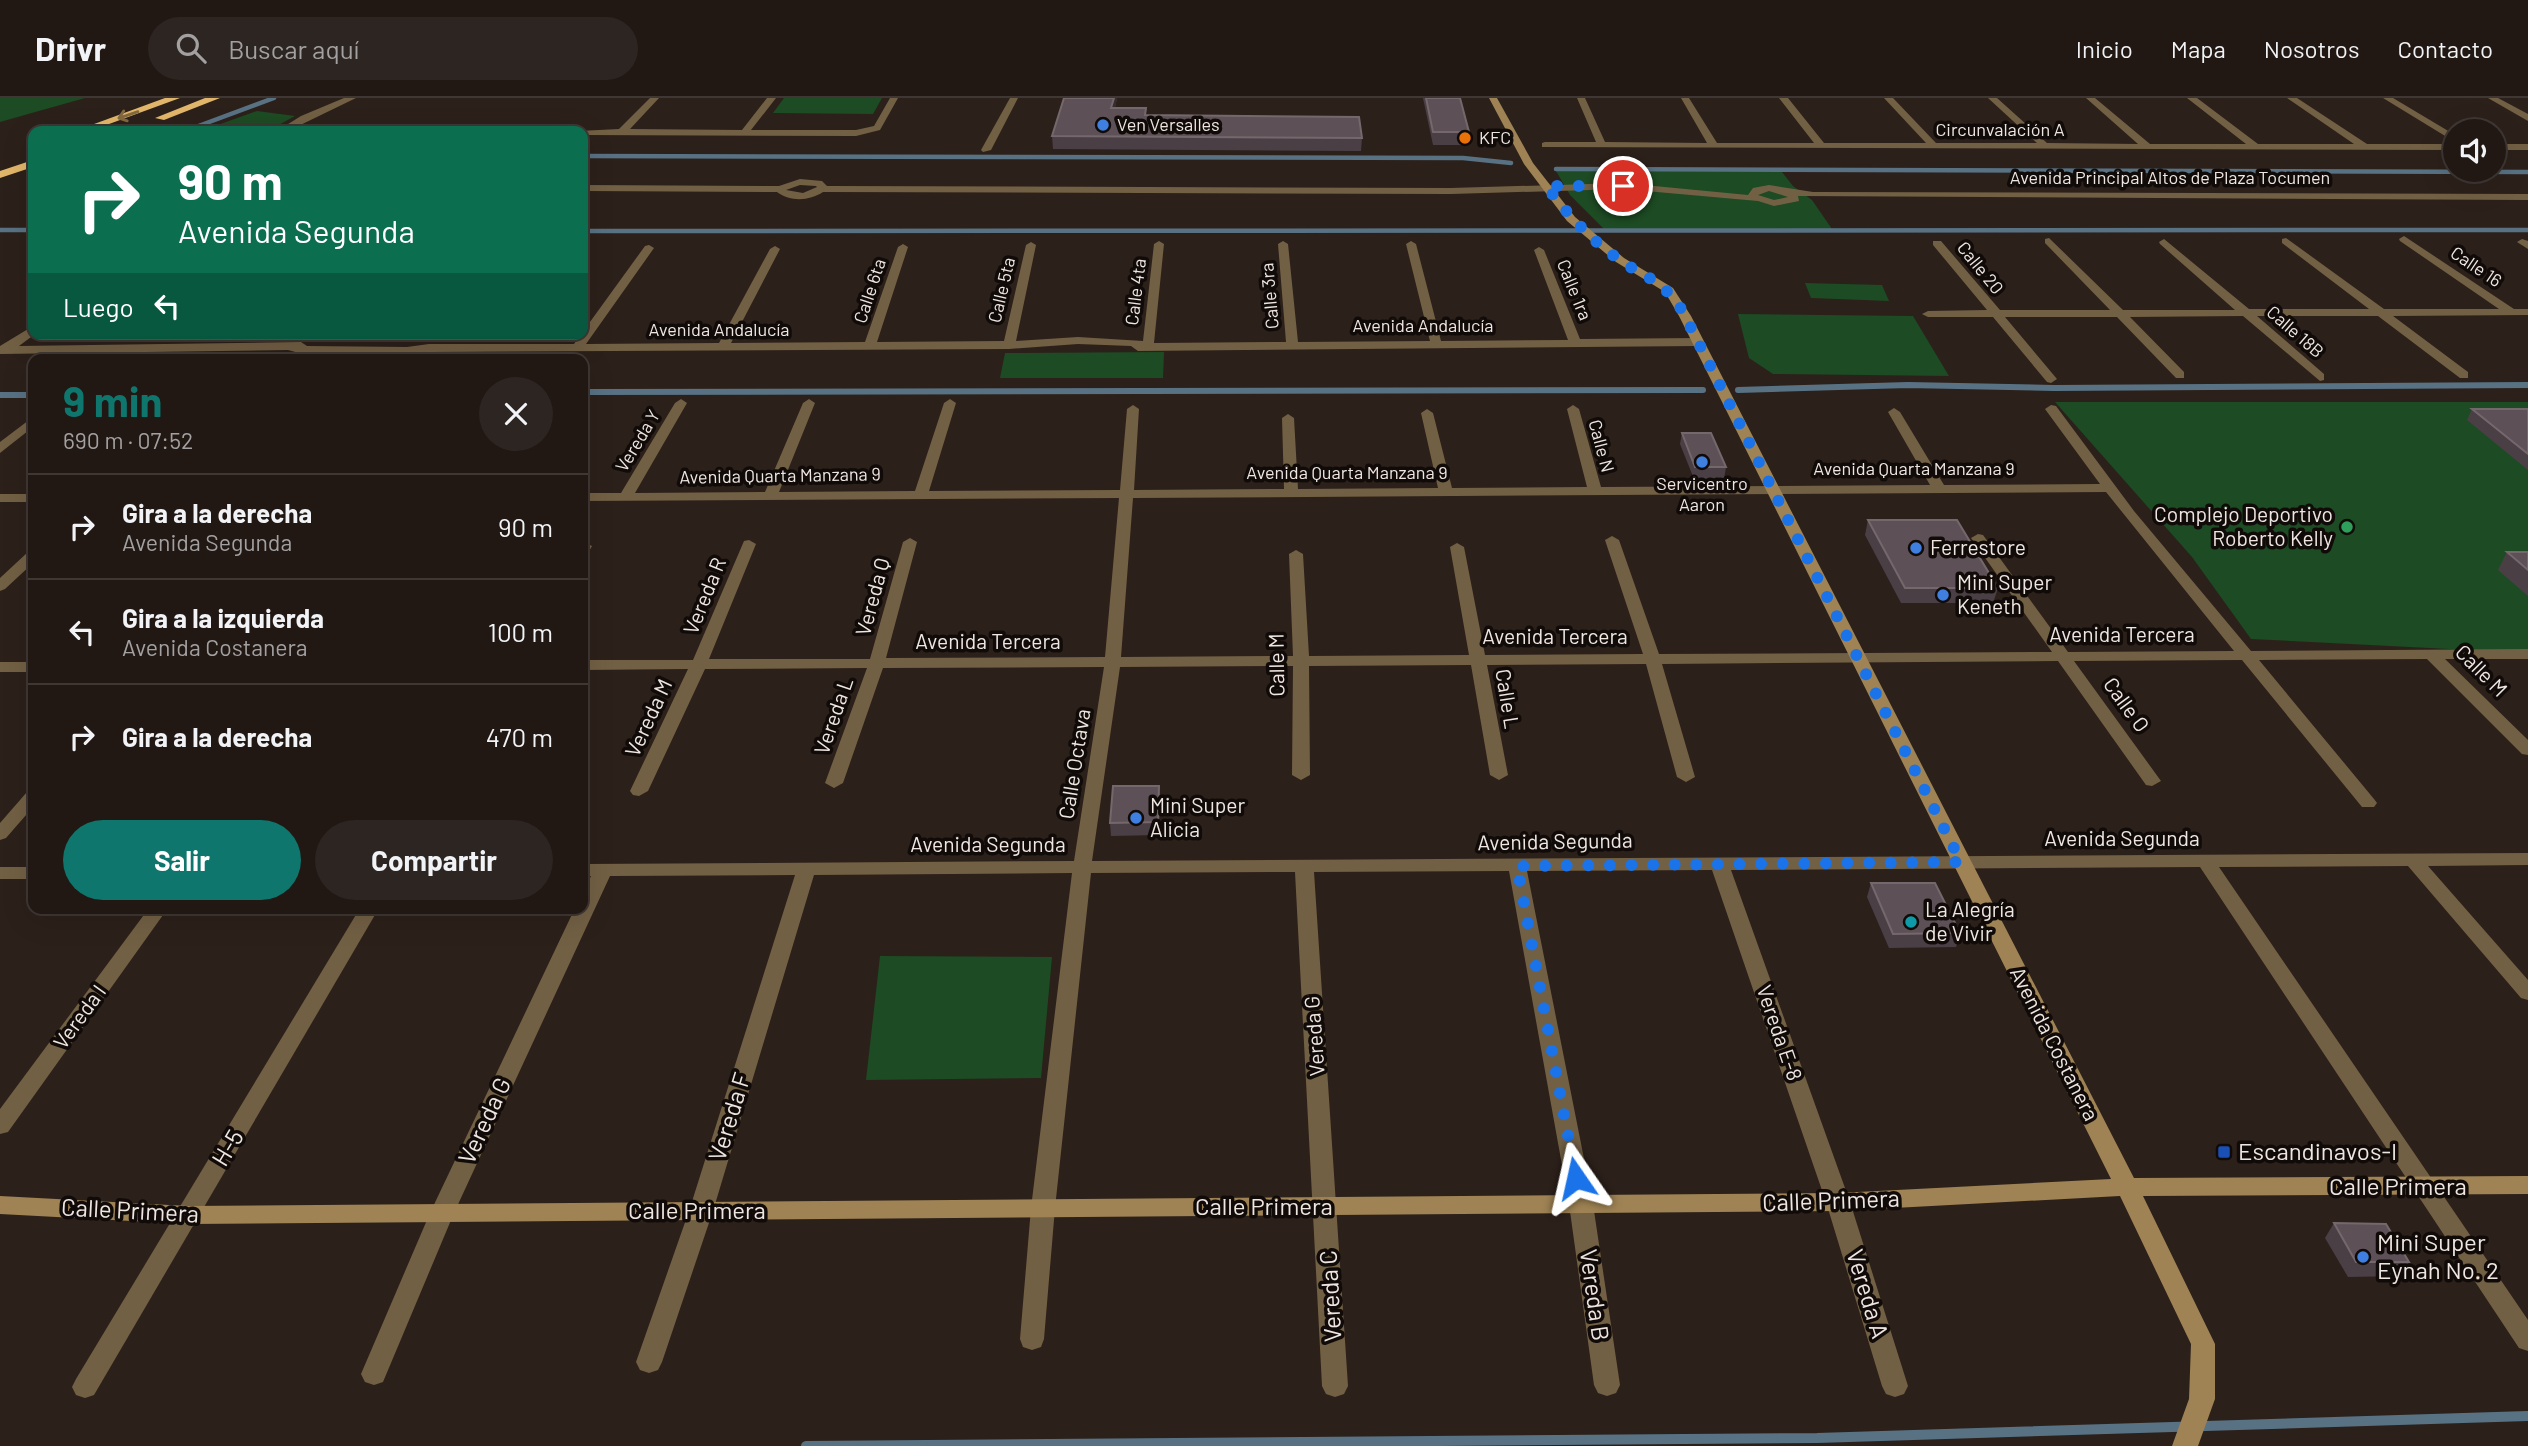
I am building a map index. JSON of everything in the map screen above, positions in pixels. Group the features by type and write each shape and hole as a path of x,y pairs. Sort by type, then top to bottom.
{"highway":[{"path":"94,126 175,98"},
{"path":"145,123 215,98"},
{"path":"0,175 28,165"}],"street":[{"path":"290,126 352,98"},
{"path":"622,132 655,98"},
{"path":"745,132 772,98"},
{"path":"588,132 869,131 877,128 894,98"},
{"path":"986,150 1014,98"},
{"name":"Avenida Costanera","path":"1493,98 1512,135 1546,186 1586,233 1620,260 1669,290 1698,342 1770,489 2127,1187 2203,1344 2202,1399 2186,1444"},
{"path":"1580,98 1602,145"},
{"path":"1685,98 1714,146"},
{"path":"1783,98 1821,145"},
{"path":"1888,98 1934,146"},
{"path":"1992,98 2045,146"},
{"path":"2090,98 2147,146"},
{"path":"2191,98 2256,147"},
{"path":"2291,98 2365,147"},
{"path":"2387,98 2443,132"},
{"path":"2493,98 2528,118"},
{"name":"Circunvalación A","path":"1545,145 2443,147"},
{"path":"2506,147 2528,147"},
{"path":"588,188 781,189 786,194 797,196 822,189 1511,191 1546,186"},
{"name":"Avenida Principal Altos de Plaza Tocumen","path":"1546,186 1642,186 1753,196 1781,203 1792,195 2528,197"},
{"name":"Calle 16","path":"2404,239 2528,323"},
{"path":"2049,241 2180,375"},
{"path":"2286,241 2465,375"},
{"name":"Calle 18B","path":"2164,242 2320,377"},
{"name":"Calle 20","path":"1937,243 2051,379"},
{"name":"Calle 4ta","path":"1148,345 1159,244"},
{"name":"Calle 3ra","path":"1283,244 1292,344"},
{"path":"1411,244 1436,343"},
{"name":"Calle 5ta","path":"1009,345 1031,245"},
{"name":"Calle 6ta","path":"870,346 903,247"},
{"path":"588,333 649,248"},
{"path":"722,348 775,248"},
{"name":"Calle 1ra","path":"1539,250 1575,342"},
{"path":"1928,314 2528,312"},
{"path":"3,350 28,333"},
{"path":"142,349 153,340"},
{"path":"291,347 298,340"},
{"path":"429,348 436,340"},
{"path":"577,348 583,340"},
{"name":"Avenida Andalucía","path":"3,350 291,347 303,350 407,351 429,348 1009,345 1032,348 1124,348 1148,345 1698,342"},
{"name":"Vereda Y","path":"625,497 681,402"},
{"path":"770,496 809,402"},
{"path":"921,494 950,402"},
{"name":"Calle Octava","path":"1032,1339 1043,1208 1082,867 1113,662 1133,409"},
{"path":"2051,409 2246,656 2368,803"},
{"name":"Calle N","path":"1573,410 1595,491"},
{"path":"1894,412 1939,488"},
{"path":"1427,413 1446,492"},
{"path":"1288,418 1291,493"},
{"path":"0,449 28,425"},
{"name":"Avenida Quarta Manzana 9","path":"588,497 2111,488"},
{"path":"0,498 28,498"},
{"name":"Calle O","path":"1978,538 2152,781"},
{"path":"1612,540 1652,658 1686,777"},
{"name":"Vereda Q","path":"877,663 910,542"},
{"name":"Vereda R","path":"699,664 749,544"},
{"name":"Calle L","path":"1457,547 1499,775"},
{"name":"Calle M","path":"1296,554 1301,661 1301,775"},
{"path":"0,586 28,560"},
{"name":"Calle M","path":"2431,654 2528,750"},
{"name":"Avenida Tercera","path":"588,665 2528,654"},
{"name":"Vereda L","path":"834,783 877,663"},
{"name":"Vereda M","path":"639,791 699,664"},
{"path":"0,667 28,667"},
{"path":"0,834 28,802"},
{"name":"Avenida Segunda","path":"593,870 2528,859"},
{"path":"2413,860 2528,993"},
{"path":"2206,861 2528,1340"},
{"name":"Vereda E-8","path":"1719,863 1838,1202"},
{"name":"Vereda G","path":"1304,866 1326,1206"},
{"name":"Vereda B","path":"1517,866 1581,1204 1607,1385"},
{"name":"Vereda F","path":"649,1362 701,1211 806,869"},
{"path":"0,873 28,873"},
{"name":"Vereda I","path":"0,1126 155,914"},
{"name":"H-5","path":"85,1387 366,914"},
{"name":"Vereda G","path":"374,1374 574,914"},
{"name":"Calle Primera","path":"0,1205 188,1215 701,1211 1838,1202 2127,1187 2528,1185"},
{"name":"Vereda A","path":"1838,1202 1895,1385"},
{"name":"Vereda C","path":"1326,1206 1335,1385"}],"green space":[{"path":"0,98 85,98 0,122"},
{"path":"784,98 882,98 873,114 773,113"},
{"path":"257,111 295,116 277,126 215,126"},
{"path":"1556,171 1782,172 1793,186 1812,200 1832,229 1604,229 1570,195"},
{"path":"1805,283 1882,285 1889,301 1811,298"},
{"path":"1738,314 1913,316 1949,376 1773,374 1749,358"},
{"path":"1164,352 1163,378 1000,378 1005,353"},
{"name":"Complejo Deportivo Roberto Kelly","path":"2055,402 2528,402 2528,653 2251,639 2192,557"},
{"path":"880,956 1052,957 1041,1078 866,1080"}],"building":[{"path":"1064,98 1114,98 1111,108 1146,108 1145,115 1359,117 1362,138 1052,136"},
{"path":"1426,98 1460,98 1469,132 1433,132"},
{"path":"2472,409 2528,409 2528,454"},
{"path":"1682,433 1711,433 1726,467 1695,467"},
{"path":"1868,520 1957,520 1998,588 1905,588"},
{"path":"2507,552 2528,552 2528,570"},
{"name":"Mini Super Alicia","path":"1113,786 1159,786 1158,822 1110,823"},
{"name":"La Alegría de Vivir","path":"1871,883 1935,883 1960,933 1893,934"},
{"path":"2334,1223 2386,1224 2409,1262 2356,1262"}],"waterway":[{"path":"198,126 274,98"},
{"path":"588,156 1463,158 1511,163"},
{"path":"1556,169 2528,172"},
{"path":"0,230 28,230"},
{"path":"588,231 2528,230"},
{"path":"1738,390 1908,385 2054,388 2528,385"},
{"path":"588,392 1703,390"},
{"path":"0,395 28,395"},
{"path":"806,1446 1817,1438 2528,1416"}],"place":[{"name":"Ven Versalles","path":"1103,125"},
{"name":"KFC","path":"1465,138"},
{"name":"Servicentro Aaron","path":"1702,462"},
{"name":"Complejo Deportivo Roberto Kelly","path":"2347,527"},
{"name":"Ferrestore","path":"1916,548"},
{"name":"Mini Super Keneth","path":"1943,595"},
{"name":"Mini Super Alicia","path":"1136,818"},
{"name":"La Alegría de Vivir","path":"1911,922"},
{"name":"Escandinavos-I","path":"2224,1152"},
{"name":"Mini Super Eynah No. 2","path":"2363,1257"}],"route":[{"path":"1576,1178 1517,866 1961,862 1770,489 1683,312 1669,290 1620,260 1591,238 1546,186 1623,186"}]}
